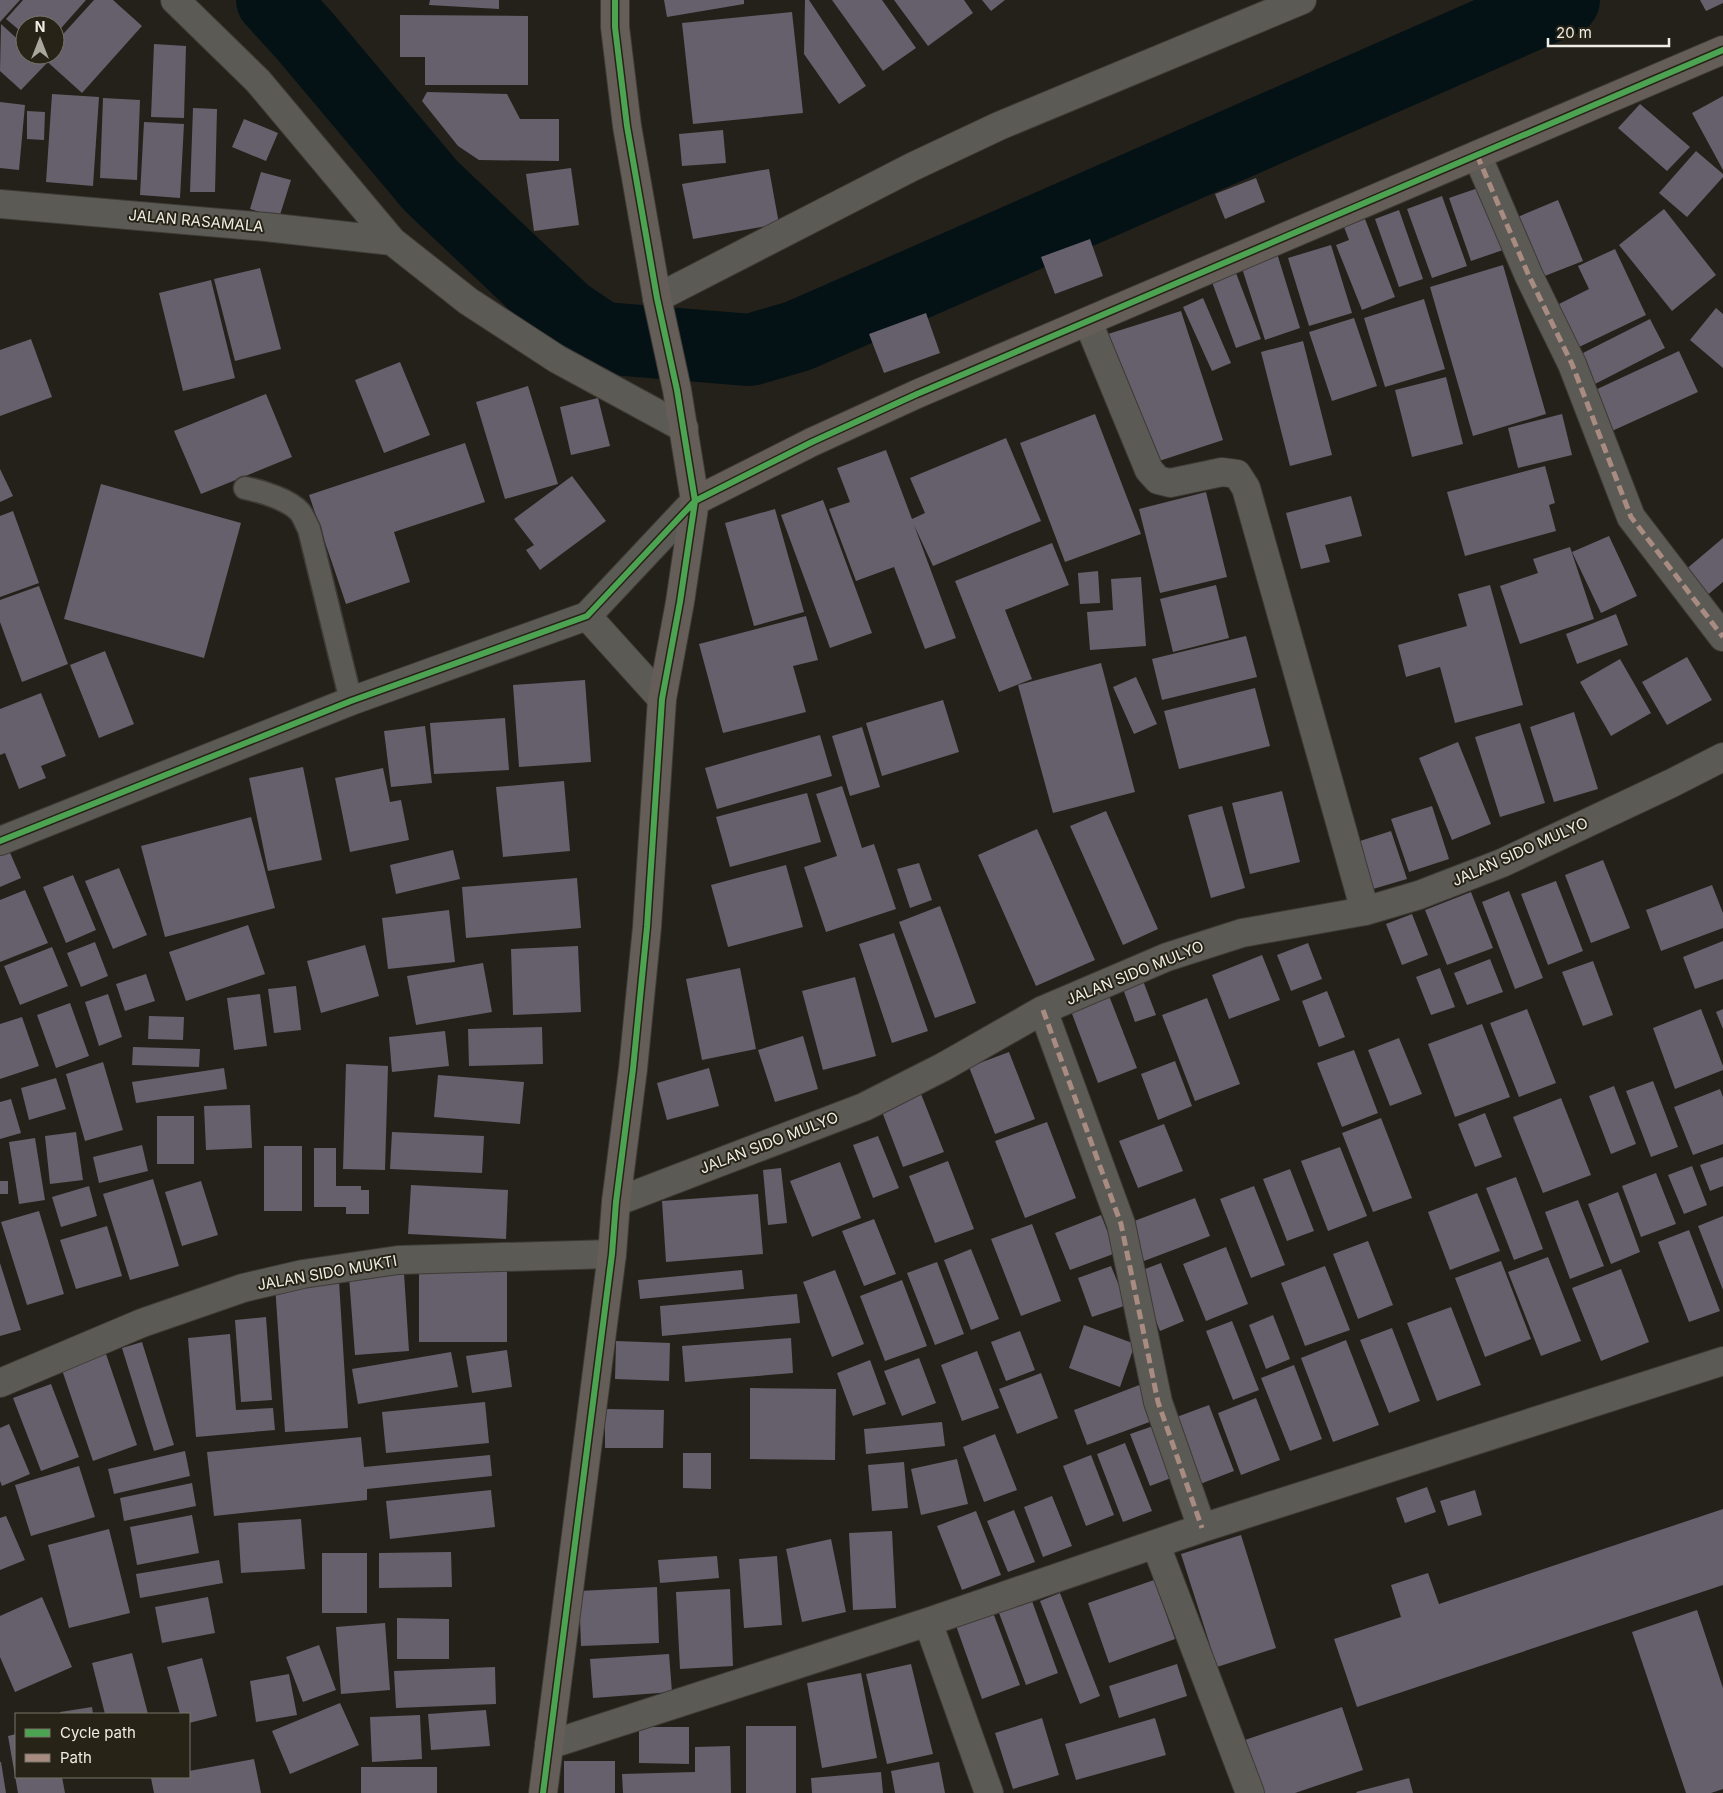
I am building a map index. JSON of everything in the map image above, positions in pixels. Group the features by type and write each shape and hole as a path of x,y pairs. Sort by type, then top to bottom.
{"street":[{"path":"175,0 258,81 392,242 468,301 556,359 684,428"},
{"path":"543,1793 612,1254 616,1202 633,1069 646,937 662,699 680,602 694,500 684,428 626,126 615,27 615,0"},
{"path":"660,307 912,167 1000,126 1302,0"},
{"path":"0,841 351,701 588,616 694,500 890,406 1723,50"},
{"path":"1478,155 1529,276 1572,364 1631,517 1723,636"},
{"name":"JALAN RASAMALA","path":"0,204 266,227 392,242"},
{"path":"1088,322 1149,470 1158,480 1170,483 1222,472 1237,474 1246,488 1365,911"},
{"path":"588,616 662,699"},
{"name":"JALAN SIDO MULYO","path":"616,1202 864,1108 943,1067 1043,1010 1167,957 1232,936 1365,911 1419,895 1502,863 1723,757"},
{"path":"1043,1010 1121,1224 1158,1402 1202,1528"},
{"name":"JALAN SIDO MUKTI","path":"0,1383 142,1324 244,1288 303,1274 398,1260 612,1254"},
{"path":"549,1745 928,1622 1202,1528 1723,1360"},
{"path":"1156,1545 1250,1793"},
{"path":"928,1622 989,1793"}],"lane":[{"path":"246,488 260,490 299,511 309,530 351,701"}],"building":[{"path":"0,0 20,0 0,22"},
{"path":"23,0 86,0 65,24 65,15 15,15 15,27 6,19"},
{"path":"94,0 113,0 142,26 82,93 51,65 65,65 65,32"},
{"path":"430,0 499,0 499,9 429,5"},
{"path":"664,0 744,0 744,4 667,17"},
{"path":"805,0 809,0 866,86 839,104 804,54"},
{"path":"832,0 882,0 916,48 883,71"},
{"path":"894,0 964,0 973,13 928,46"},
{"path":"982,0 1005,0 991,11"},
{"path":"1700,0 1723,0 1723,3 1706,11"},
{"path":"792,12 803,113 693,124 682,23"},
{"path":"400,15 528,16 528,85 425,85 425,57 400,57"},
{"path":"1,24 15,37 15,65 45,65 21,90 0,71"},
{"path":"154,44 186,46 184,118 151,117"},
{"path":"427,92 507,94 520,119 559,119 559,161 479,160 458,146 422,101"},
{"path":"52,94 99,97 93,186 46,182"},
{"path":"1723,96 1723,170 1692,113"},
{"path":"103,98 140,100 137,180 100,178"},
{"path":"0,102 25,105 19,170 0,168"},
{"path":"1640,104 1690,147 1667,171 1618,128"},
{"path":"193,108 217,109 215,192 190,192"},
{"path":"27,111 45,112 44,140 27,139"},
{"path":"244,119 278,133 266,161 232,147"},
{"path":"144,122 184,124 180,198 140,195"},
{"path":"723,130 726,163 682,166 679,134"},
{"path":"1696,151 1723,174 1723,177 1687,217 1659,193"},
{"path":"571,168 579,225 534,231 526,174"},
{"path":"769,169 779,224 693,239 682,184"},
{"path":"261,172 291,180 279,218 250,209"},
{"path":"1256,178 1265,202 1225,219 1215,194"},
{"path":"1481,187 1503,250 1471,261 1449,198"},
{"path":"1442,196 1467,266 1432,278 1407,209"},
{"path":"1558,200 1583,261 1537,279 1513,219"},
{"path":"1664,209 1716,275 1672,311 1619,245"},
{"path":"1399,210 1423,279 1399,287 1375,219"},
{"path":"1365,219 1395,297 1362,310 1336,245 1349,240 1344,227"},
{"path":"1090,239 1103,276 1055,294 1041,257"},
{"path":"1331,245 1352,313 1309,326 1288,258"},
{"path":"1615,249 1646,315 1577,348 1557,305 1589,289 1578,266"},
{"path":"1276,250 1300,328 1265,340 1240,262"},
{"path":"1503,265 1546,414 1473,436 1430,287"},
{"path":"260,268 281,349 235,361 214,279"},
{"path":"1236,273 1261,339 1236,348 1212,282"},
{"path":"211,280 235,378 183,391 159,293"},
{"path":"1203,298 1231,363 1212,371 1183,307"},
{"path":"1424,299 1445,369 1385,387 1364,318"},
{"path":"1716,308 1723,314 1723,368 1690,340"},
{"path":"1181,311 1223,440 1150,464 1108,334"},
{"path":"926,313 940,353 884,373 869,334"},
{"path":"1354,318 1377,386 1332,401 1309,332"},
{"path":"1650,319 1665,348 1595,384 1579,355"},
{"path":"31,339 52,397 0,416 0,350"},
{"path":"1303,341 1332,455 1290,466 1261,352"},
{"path":"1679,351 1698,392 1612,431 1593,391"},
{"path":"400,362 430,435 384,453 355,380"},
{"path":"1446,377 1463,444 1412,457 1395,390"},
{"path":"528,386 558,484 505,499 476,402"},
{"path":"266,394 292,457 201,494 174,431"},
{"path":"598,398 610,446 571,455 560,407"},
{"path":"1095,414 1141,534 1065,562 1020,443"},
{"path":"1562,414 1572,455 1518,468 1508,428"},
{"path":"1006,438 1041,521 933,566 914,525 956,638 925,649 894,567 856,581 829,509 850,502 837,468 886,450 912,519 925,513 910,478"},
{"path":"465,443 485,502 394,532 410,582 346,604 309,495"},
{"path":"1545,466 1555,503 1549,505 1556,531 1465,556 1447,492"},
{"path":"0,469 13,496 0,502"},
{"path":"572,476 606,521 540,570 526,550 534,545 514,519"},
{"path":"101,484 241,523 204,658 64,619"},
{"path":"1206,492 1227,577 1160,593 1139,509"},
{"path":"1351,496 1362,536 1325,545 1330,562 1301,569 1286,513"},
{"path":"823,500 872,633 830,648 781,515"},
{"path":"775,509 804,612 754,626 725,523"},
{"path":"13,511 39,583 0,597 0,516"},
{"path":"1609,536 1637,596 1601,613 1572,552"},
{"path":"1723,538 1723,582 1705,597 1684,571"},
{"path":"1052,543 1069,585 1005,610 1032,679 999,692 955,581"},
{"path":"1570,547 1594,619 1520,644 1500,586 1538,573 1533,559"},
{"path":"1098,571 1100,603 1080,604 1078,573"},
{"path":"1141,577 1146,646 1090,650 1087,612 1113,610 1111,579"},
{"path":"1216,585 1229,638 1173,652 1160,599"},
{"path":"1490,585 1523,705 1455,723 1440,667 1406,677 1398,645 1467,626 1458,594"},
{"path":"39,586 68,664 22,682 0,622 0,600"},
{"path":"1616,614 1628,645 1577,664 1566,634"},
{"path":"806,616 818,660 793,666 806,712 723,733 699,644"},
{"path":"1246,636 1257,677 1162,700 1152,659"},
{"path":"105,651 134,724 99,738 70,665"},
{"path":"1687,657 1712,700 1667,725 1642,682"},
{"path":"1620,659 1651,713 1611,736 1580,682"},
{"path":"1101,663 1135,792 1053,813 1018,685"},
{"path":"1136,677 1157,724 1134,734 1113,687"},
{"path":"585,680 591,762 519,767 513,685"},
{"path":"1255,688 1270,746 1179,769 1164,711"},
{"path":"41,693 66,756 41,766 46,778 19,789 5,753 0,755 0,709"},
{"path":"943,700 959,752 882,776 866,723"},
{"path":"1574,712 1598,789 1554,802 1530,727"},
{"path":"505,718 509,770 434,774 430,723"},
{"path":"1520,723 1545,803 1500,817 1475,737"},
{"path":"425,726 432,783 391,787 384,731"},
{"path":"862,727 880,787 850,796 832,736"},
{"path":"820,735 832,776 717,809 705,768"},
{"path":"1458,742 1491,824 1452,840 1419,758"},
{"path":"303,767 322,860 268,871 249,778"},
{"path":"383,768 390,802 401,800 409,840 350,852 335,778"},
{"path":"564,781 570,851 503,857 496,787"},
{"path":"842,786 862,848 874,844 896,909 826,932 804,867 837,856 816,794"},
{"path":"1282,791 1300,862 1250,874 1232,803"},
{"path":"807,793 821,842 730,867 716,817"},
{"path":"1222,806 1245,888 1211,898 1188,815"},
{"path":"1432,806 1449,859 1409,872 1391,819"},
{"path":"1106,811 1158,929 1123,945 1070,826"},
{"path":"251,817 275,908 165,937 141,846"},
{"path":"1037,829 1095,960 1036,986 978,855"},
{"path":"1391,831 1407,879 1373,889 1357,842"},
{"path":"8,848 21,878 0,887 0,851"},
{"path":"453,850 460,879 396,894 390,865"},
{"path":"1603,860 1630,928 1591,943 1565,875"},
{"path":"919,863 932,900 910,908 897,869"},
{"path":"786,865 803,927 728,947 711,885"},
{"path":"119,868 147,935 113,949 85,881"},
{"path":"73,875 96,930 66,943 43,887"},
{"path":"577,878 581,928 466,938 462,887"},
{"path":"1556,881 1583,951 1548,965 1521,894"},
{"path":"1712,885 1723,913 1723,928 1661,951 1646,910"},
{"path":"25,890 48,943 0,962 0,900"},
{"path":"1509,891 1543,978 1515,989 1482,902"},
{"path":"1471,892 1493,948 1447,965 1425,910"},
{"path":"940,906 976,1003 935,1018 899,922"},
{"path":"449,910 455,962 388,969 382,918"},
{"path":"1412,914 1428,955 1402,965 1386,924"},
{"path":"248,925 265,974 186,1001 169,952"},
{"path":"894,933 928,1031 892,1043 859,944"},
{"path":"1723,941 1723,979 1695,989 1683,957"},
{"path":"95,942 108,976 81,987 67,953"},
{"path":"1308,943 1322,979 1291,991 1277,955"},
{"path":"365,945 379,996 321,1013 307,961"},
{"path":"578,946 581,1012 513,1015 511,949"},
{"path":"52,947 68,986 20,1005 4,966"},
{"path":"1262,955 1280,1000 1229,1019 1212,975"},
{"path":"1490,959 1503,992 1467,1005 1454,973"},
{"path":"1593,961 1613,1015 1583,1026 1562,972"},
{"path":"483,963 492,1012 416,1025 407,976"},
{"path":"740,968 756,1049 702,1060 686,979"},
{"path":"1440,968 1455,1007 1431,1015 1416,977"},
{"path":"146,974 155,1001 125,1011 116,984"},
{"path":"855,977 876,1056 823,1070 802,991"},
{"path":"1142,978 1156,1015 1135,1022 1122,986"},
{"path":"296,986 301,1030 274,1033 268,989"},
{"path":"1106,988 1137,1068 1098,1083 1068,1003"},
{"path":"1327,991 1345,1037 1319,1047 1302,1001"},
{"path":"108,994 122,1037 99,1046 85,1002"},
{"path":"260,994 267,1046 234,1050 227,998"},
{"path":"1207,998 1240,1084 1195,1101 1162,1015"},
{"path":"70,1003 89,1056 56,1068 37,1015"},
{"path":"1527,1009 1556,1083 1519,1097 1490,1023"},
{"path":"1701,1009 1723,1070 1675,1089 1653,1028"},
{"path":"1723,1009 1723,1029 1716,1012"},
{"path":"149,1016 184,1017 183,1040 148,1039"},
{"path":"22,1017 39,1066 0,1079 0,1024"},
{"path":"1482,1024 1510,1097 1455,1117 1428,1044"},
{"path":"542,1027 543,1064 469,1066 468,1029"},
{"path":"445,1031 449,1066 392,1072 389,1037"},
{"path":"803,1036 818,1089 775,1102 758,1050"},
{"path":"1399,1038 1422,1094 1390,1106 1368,1050"},
{"path":"133,1047 200,1049 199,1067 132,1065"},
{"path":"1354,1050 1378,1113 1342,1127 1317,1063"},
{"path":"1009,1052 1035,1119 995,1134 969,1067"},
{"path":"1175,1061 1192,1106 1158,1120 1141,1074"},
{"path":"103,1062 123,1130 85,1141 66,1074"},
{"path":"346,1064 388,1066 385,1170 343,1169"},
{"path":"224,1068 227,1089 136,1103 132,1082"},
{"path":"709,1068 719,1106 667,1120 657,1083"},
{"path":"438,1075 524,1082 520,1124 434,1117"},
{"path":"56,1078 66,1109 29,1120 21,1088"},
{"path":"1653,1081 1678,1147 1651,1157 1626,1091"},
{"path":"1614,1086 1636,1144 1611,1154 1589,1096"},
{"path":"1720,1089 1723,1097 1723,1144 1693,1155 1674,1107"},
{"path":"921,1094 944,1152 903,1167 881,1109"},
{"path":"1561,1098 1591,1175 1543,1193 1513,1117"},
{"path":"11,1099 21,1133 0,1139 0,1102"},
{"path":"250,1105 252,1148 206,1150 204,1106"},
{"path":"1485,1113 1502,1157 1475,1167 1458,1124"},
{"path":"157,1116 194,1116 194,1164 157,1164"},
{"path":"1381,1118 1412,1198 1373,1212 1342,1133"},
{"path":"1047,1122 1076,1198 1025,1218 995,1141"},
{"path":"1164,1124 1183,1171 1138,1188 1119,1141"},
{"path":"76,1132 83,1180 50,1184 45,1136"},
{"path":"392,1132 484,1136 482,1173 390,1169"},
{"path":"878,1136 899,1188 873,1198 853,1145"},
{"path":"35,1138 45,1200 19,1204 9,1142"},
{"path":"142,1145 148,1171 99,1183 93,1157"},
{"path":"264,1146 302,1146 302,1211 264,1211"},
{"path":"1340,1147 1367,1216 1328,1231 1301,1161"},
{"path":"314,1148 336,1148 336,1186 361,1186 361,1190 369,1190 369,1214 346,1214 346,1207 314,1207"},
{"path":"1723,1157 1723,1186 1710,1191 1700,1165"},
{"path":"948,1161 974,1229 935,1243 909,1176"},
{"path":"840,1162 861,1218 812,1237 790,1181"},
{"path":"1692,1166 1707,1205 1684,1214 1668,1175"},
{"path":"781,1168 787,1223 768,1225 763,1170"},
{"path":"1290,1169 1314,1231 1287,1241 1263,1179"},
{"path":"1656,1173 1676,1224 1641,1237 1622,1186"},
{"path":"1516,1177 1543,1249 1514,1260 1486,1188"},
{"path":"153,1179 179,1266 130,1280 103,1194"},
{"path":"0,1181 8,1181 8,1194 0,1194"},
{"path":"201,1181 218,1235 182,1246 165,1192"},
{"path":"411,1185 508,1190 506,1239 408,1234"},
{"path":"89,1186 97,1216 61,1227 52,1197"},
{"path":"1254,1186 1285,1265 1251,1278 1220,1199"},
{"path":"1618,1192 1640,1252 1611,1264 1588,1204"},
{"path":"1477,1193 1500,1251 1450,1270 1428,1212"},
{"path":"758,1194 763,1254 666,1262 662,1201"},
{"path":"1195,1198 1210,1236 1144,1261 1129,1223"},
{"path":"1578,1200 1604,1266 1570,1279 1545,1212"},
{"path":"39,1211 64,1294 27,1305 1,1222"},
{"path":"1101,1215 1116,1253 1070,1270 1055,1233"},
{"path":"1723,1216 1723,1290 1698,1226"},
{"path":"874,1219 896,1274 864,1286 842,1231"},
{"path":"1032,1224 1061,1301 1021,1316 991,1239"},
{"path":"107,1226 122,1276 76,1289 60,1240"},
{"path":"1689,1230 1720,1311 1689,1322 1658,1242"},
{"path":"1368,1241 1393,1305 1358,1319 1333,1254"},
{"path":"1226,1247 1248,1304 1206,1321 1183,1264"},
{"path":"971,1249 999,1319 971,1330 944,1260"},
{"path":"1548,1257 1581,1341 1541,1356 1508,1272"},
{"path":"1501,1261 1531,1339 1485,1357 1455,1278"},
{"path":"419,1262 507,1262 507,1342 419,1342"},
{"path":"937,1262 964,1334 935,1345 907,1273"},
{"path":"0,1263 21,1330 0,1336"},
{"path":"1161,1263 1184,1321 1160,1331 1137,1272"},
{"path":"1111,1266 1127,1305 1092,1317 1078,1278"},
{"path":"1325,1266 1350,1330 1305,1346 1281,1283"},
{"path":"1621,1269 1649,1342 1601,1361 1572,1288"},
{"path":"742,1270 744,1289 640,1299 638,1280"},
{"path":"835,1270 864,1344 832,1357 803,1282"},
{"path":"404,1273 409,1351 355,1355 349,1277"},
{"path":"902,1280 927,1346 885,1361 860,1296"},
{"path":"339,1281 348,1428 285,1432 275,1285"},
{"path":"797,1294 800,1323 662,1336 660,1306"},
{"path":"1451,1307 1481,1385 1437,1401 1407,1323"},
{"path":"1273,1315 1290,1359 1266,1369 1249,1325"},
{"path":"266,1317 272,1400 241,1402 235,1320"},
{"path":"1232,1321 1259,1390 1233,1400 1206,1331"},
{"path":"1084,1325 1135,1344 1120,1387 1069,1368"},
{"path":"1392,1328 1420,1401 1389,1413 1360,1340"},
{"path":"1020,1331 1035,1370 1006,1381 991,1342"},
{"path":"230,1334 236,1410 273,1408 275,1430 196,1437 188,1338"},
{"path":"791,1338 793,1373 685,1382 682,1346"},
{"path":"1346,1340 1379,1425 1333,1442 1301,1358"},
{"path":"616,1341 670,1343 669,1381 615,1379"},
{"path":"142,1342 174,1445 154,1451 122,1348"},
{"path":"507,1350 512,1387 472,1393 466,1356"},
{"path":"105,1351 137,1445 93,1461 61,1367"},
{"path":"977,1351 999,1408 962,1421 941,1365"},
{"path":"451,1352 458,1387 358,1404 352,1369"},
{"path":"919,1358 936,1403 902,1416 884,1371"},
{"path":"870,1360 886,1404 853,1416 837,1373"},
{"path":"1294,1365 1322,1439 1290,1451 1261,1378"},
{"path":"1041,1373 1058,1418 1017,1434 999,1389"},
{"path":"51,1384 79,1457 41,1471 13,1398"},
{"path":"1142,1384 1155,1420 1087,1445 1074,1410"},
{"path":"750,1388 836,1389 835,1460 750,1459"},
{"path":"1256,1398 1280,1460 1241,1475 1218,1413"},
{"path":"485,1402 489,1443 386,1453 382,1412"},
{"path":"1209,1405 1234,1471 1200,1484 1174,1418"},
{"path":"605,1409 664,1410 663,1448 605,1448"},
{"path":"942,1422 945,1446 866,1454 864,1429"},
{"path":"9,1424 30,1474 2,1486 0,1481 0,1428"},
{"path":"1159,1424 1179,1475 1150,1486 1130,1434"},
{"path":"995,1434 1017,1490 984,1502 963,1447"},
{"path":"361,1437 364,1467 490,1455 492,1476 367,1489 367,1500 214,1516 207,1452"},
{"path":"1125,1443 1152,1511 1123,1522 1097,1454"},
{"path":"185,1451 190,1476 114,1494 108,1469"},
{"path":"683,1453 711,1453 711,1489 683,1488"},
{"path":"1091,1455 1114,1515 1086,1526 1063,1466"},
{"path":"957,1459 968,1504 921,1515 911,1469"},
{"path":"904,1462 908,1508 872,1511 868,1465"},
{"path":"79,1466 95,1517 31,1536 15,1485"},
{"path":"192,1483 196,1506 124,1521 120,1498"},
{"path":"1427,1487 1436,1512 1405,1523 1396,1498"},
{"path":"491,1490 495,1527 390,1539 386,1501"},
{"path":"1475,1490 1482,1515 1448,1526 1440,1501"},
{"path":"1052,1496 1072,1546 1043,1557 1024,1507"},
{"path":"1723,1509 1723,1585 1357,1707 1334,1639 1401,1617 1391,1585 1428,1573 1439,1604"},
{"path":"1014,1510 1035,1562 1008,1572 987,1521"},
{"path":"976,1511 1001,1575 962,1590 937,1526"},
{"path":"192,1515 199,1553 137,1565 130,1527"},
{"path":"6,1516 25,1560 0,1570 0,1518"},
{"path":"301,1519 305,1569 241,1573 238,1523"},
{"path":"109,1529 130,1613 69,1628 48,1545"},
{"path":"892,1531 896,1608 853,1610 849,1533"},
{"path":"1241,1535 1276,1648 1217,1667 1181,1554"},
{"path":"831,1539 846,1612 802,1622 786,1549"},
{"path":"451,1552 452,1587 379,1588 379,1553"},
{"path":"322,1553 367,1553 367,1613 322,1613"},
{"path":"717,1556 719,1578 660,1583 658,1560"},
{"path":"777,1556 782,1625 744,1628 739,1559"},
{"path":"219,1560 223,1583 140,1598 136,1574"},
{"path":"1154,1580 1175,1639 1109,1663 1088,1603"},
{"path":"657,1587 659,1643 581,1646 579,1591"},
{"path":"730,1589 733,1666 680,1669 676,1592"},
{"path":"1060,1593 1100,1696 1080,1704 1040,1601"},
{"path":"42,1597 72,1667 15,1692 0,1657 0,1616"},
{"path":"208,1597 215,1633 162,1643 155,1607"},
{"path":"1032,1601 1058,1673 1026,1685 999,1613"},
{"path":"991,1607 1020,1685 982,1699 954,1620"},
{"path":"1697,1610 1723,1688 1723,1789 1711,1793 1686,1793 1632,1632"},
{"path":"397,1618 449,1619 449,1659 397,1659"},
{"path":"385,1623 390,1690 341,1694 336,1627"},
{"path":"319,1645 336,1690 303,1702 286,1657"},
{"path":"132,1653 148,1713 105,1713 92,1663"},
{"path":"669,1654 672,1692 593,1698 590,1659"},
{"path":"202,1658 217,1716 190,1723 190,1713 180,1713 167,1667"},
{"path":"911,1664 933,1754 887,1764 866,1674"},
{"path":"1177,1664 1187,1696 1119,1718 1109,1686"},
{"path":"495,1667 496,1704 396,1708 394,1671"},
{"path":"861,1673 877,1758 822,1768 807,1683"},
{"path":"289,1674 297,1715 256,1722 250,1681"},
{"path":"340,1703 359,1745 290,1774 272,1731"},
{"path":"92,1707 93,1713 60,1713"},
{"path":"1342,1707 1363,1770 1295,1793 1260,1793 1242,1741"},
{"path":"486,1710 490,1746 431,1750 428,1714"},
{"path":"420,1715 422,1759 372,1762 370,1717"},
{"path":"1042,1718 1059,1775 1013,1789 995,1733"},
{"path":"1155,1718 1166,1755 1076,1780 1065,1744"},
{"path":"746,1726 796,1726 796,1793 746,1793"},
{"path":"639,1727 689,1727 689,1764 639,1763"},
{"path":"15,1734 15,1776 8,1736"},
{"path":"730,1746 731,1793 623,1793 622,1774 695,1772 695,1747"},
{"path":"254,1759 261,1793 154,1793 151,1778 190,1778 190,1771"},
{"path":"564,1761 615,1761 615,1793 564,1793"},
{"path":"1,1762 6,1793 0,1793"},
{"path":"939,1762 945,1793 895,1793 891,1771"},
{"path":"361,1767 437,1767 437,1793 361,1793"},
{"path":"881,1772 883,1793 812,1793 811,1778"},
{"path":"15,1778 62,1778 65,1793 18,1793"},
{"path":"1409,1778 1413,1793 1356,1792"}],"waterway":[{"path":"272,0 304,35 431,186 565,313 602,338 750,350 798,336 1564,0"}],"marked path":[{"path":"1477,155 1529,276 1572,364 1631,517 1723,637"},
{"path":"1043,1010 1121,1224 1158,1402 1202,1528"}],"cycle path":[{"path":"543,1793 612,1254 616,1202 633,1069 647,927 662,699 680,602 695,501 677,390 657,298 627,126 615,27 615,0"},
{"path":"0,841 351,701 587,616 695,501 812,442 917,394 1723,50"}]}
